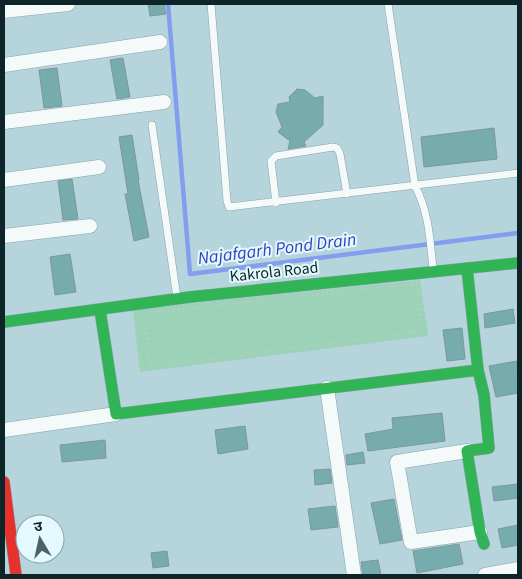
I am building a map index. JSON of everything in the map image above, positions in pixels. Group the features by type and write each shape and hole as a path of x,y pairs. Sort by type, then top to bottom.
{"street":[{"path":"4,11 68,4"},
{"path":"4,65 160,42"},
{"path":"4,122 164,102"},
{"path":"4,180 99,167"},
{"path":"4,236 90,226"},
{"name":"Kakrola Road","path":"4,322 177,299 518,263"},
{"path":"467,451 482,538 411,542 397,462 467,451 489,448 484,395 478,370 468,268"},
{"path":"100,310 116,414"},
{"path":"4,430 116,414 478,370"},
{"path":"327,388 354,575"},
{"path":"4,482 6,521 16,575"},
{"path":"485,575 518,570"}],"lane":[{"path":"211,4 227,201 230,207 235,208 518,173"},
{"path":"388,4 415,186 421,198 429,227 433,272"},
{"path":"152,125 177,299"},
{"path":"276,203 272,158 333,147 337,148 340,154 347,194"}],"path":[{"path":"417,284 422,331 150,367 144,314 417,284"}],"green space":[{"path":"420,280 428,336 140,372 133,309"}],"building":[{"path":"148,4 164,4 166,14 150,16"},
{"path":"123,58 130,97 117,99 110,60"},
{"path":"57,68 62,106 44,108 39,70"},
{"path":"297,89 305,90 315,98 323,96 323,125 304,142 306,146 288,149 290,141 278,132 282,127 276,112 278,104 290,102 289,97"},
{"path":"494,128 497,159 424,167 421,137"},
{"path":"132,135 149,237 134,241 125,194 128,194 119,137"},
{"path":"72,179 78,219 63,220 58,181"},
{"path":"70,254 76,292 55,295 50,257"},
{"path":"513,309 515,323 485,328 484,314"},
{"path":"462,328 465,359 447,361 443,330"},
{"path":"517,361 518,393 496,397 489,366"},
{"path":"442,413 445,441 368,451 365,434 393,429 392,418"},
{"path":"245,426 248,449 218,454 215,430"},
{"path":"105,440 106,458 62,462 60,445"},
{"path":"363,452 365,463 347,465 346,455"},
{"path":"330,469 332,483 315,485 314,470"},
{"path":"518,484 518,498 494,501 492,487"},
{"path":"394,499 402,540 380,544 371,503"},
{"path":"335,506 338,527 311,530 308,509"},
{"path":"518,525 518,545 502,548 498,529"},
{"path":"459,544 463,564 417,573 413,551"},
{"path":"167,551 169,566 153,568 151,553"},
{"path":"378,560 381,575 363,575 361,562"}],"waterway":[{"name":"Najafgarh Pond Drain","path":"168,4 190,274 518,233"}],"traffic: fast":[{"path":"4,322 190,297 518,263"},
{"path":"467,268 489,448 467,451 480,532 484,544"},
{"path":"100,310 116,414 478,370"}],"traffic: jam":[{"path":"4,482 16,575"}]}
